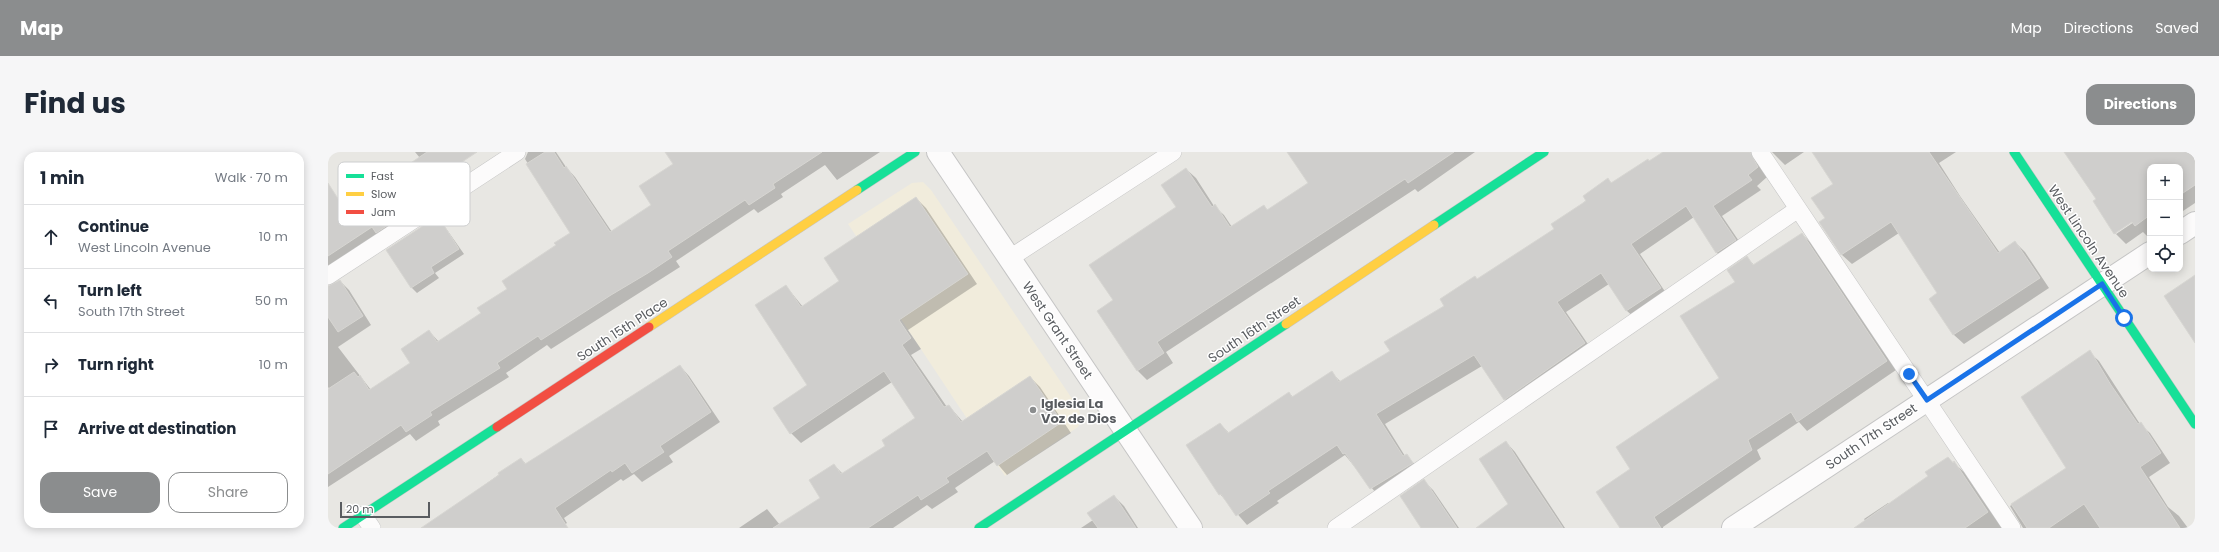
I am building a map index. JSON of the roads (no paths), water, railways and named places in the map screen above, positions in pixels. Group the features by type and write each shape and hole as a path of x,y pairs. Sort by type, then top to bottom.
{"main road":[{"name":"South 15th Place","path":"343,528 368,522 915,152"},
{"name":"South 16th Street","path":"978,528 1544,152"},
{"name":"West Lincoln Avenue","path":"2014,152 2195,424"}],"street":[{"name":"West Grant Street","path":"938,152 1191,528"},
{"path":"2183,231 2195,223"},
{"name":"South 17th Street","path":"1733,528 2147,255"}],"lane":[{"path":"470,183 517,152"},
{"path":"1010,258 1173,152"},
{"path":"1760,152 2012,528"},
{"path":"1336,528 1798,208"},
{"path":"328,276 404,226"}],"place":[{"name":"Iglesia La Voz de Dios","path":"1033,410"}]}
